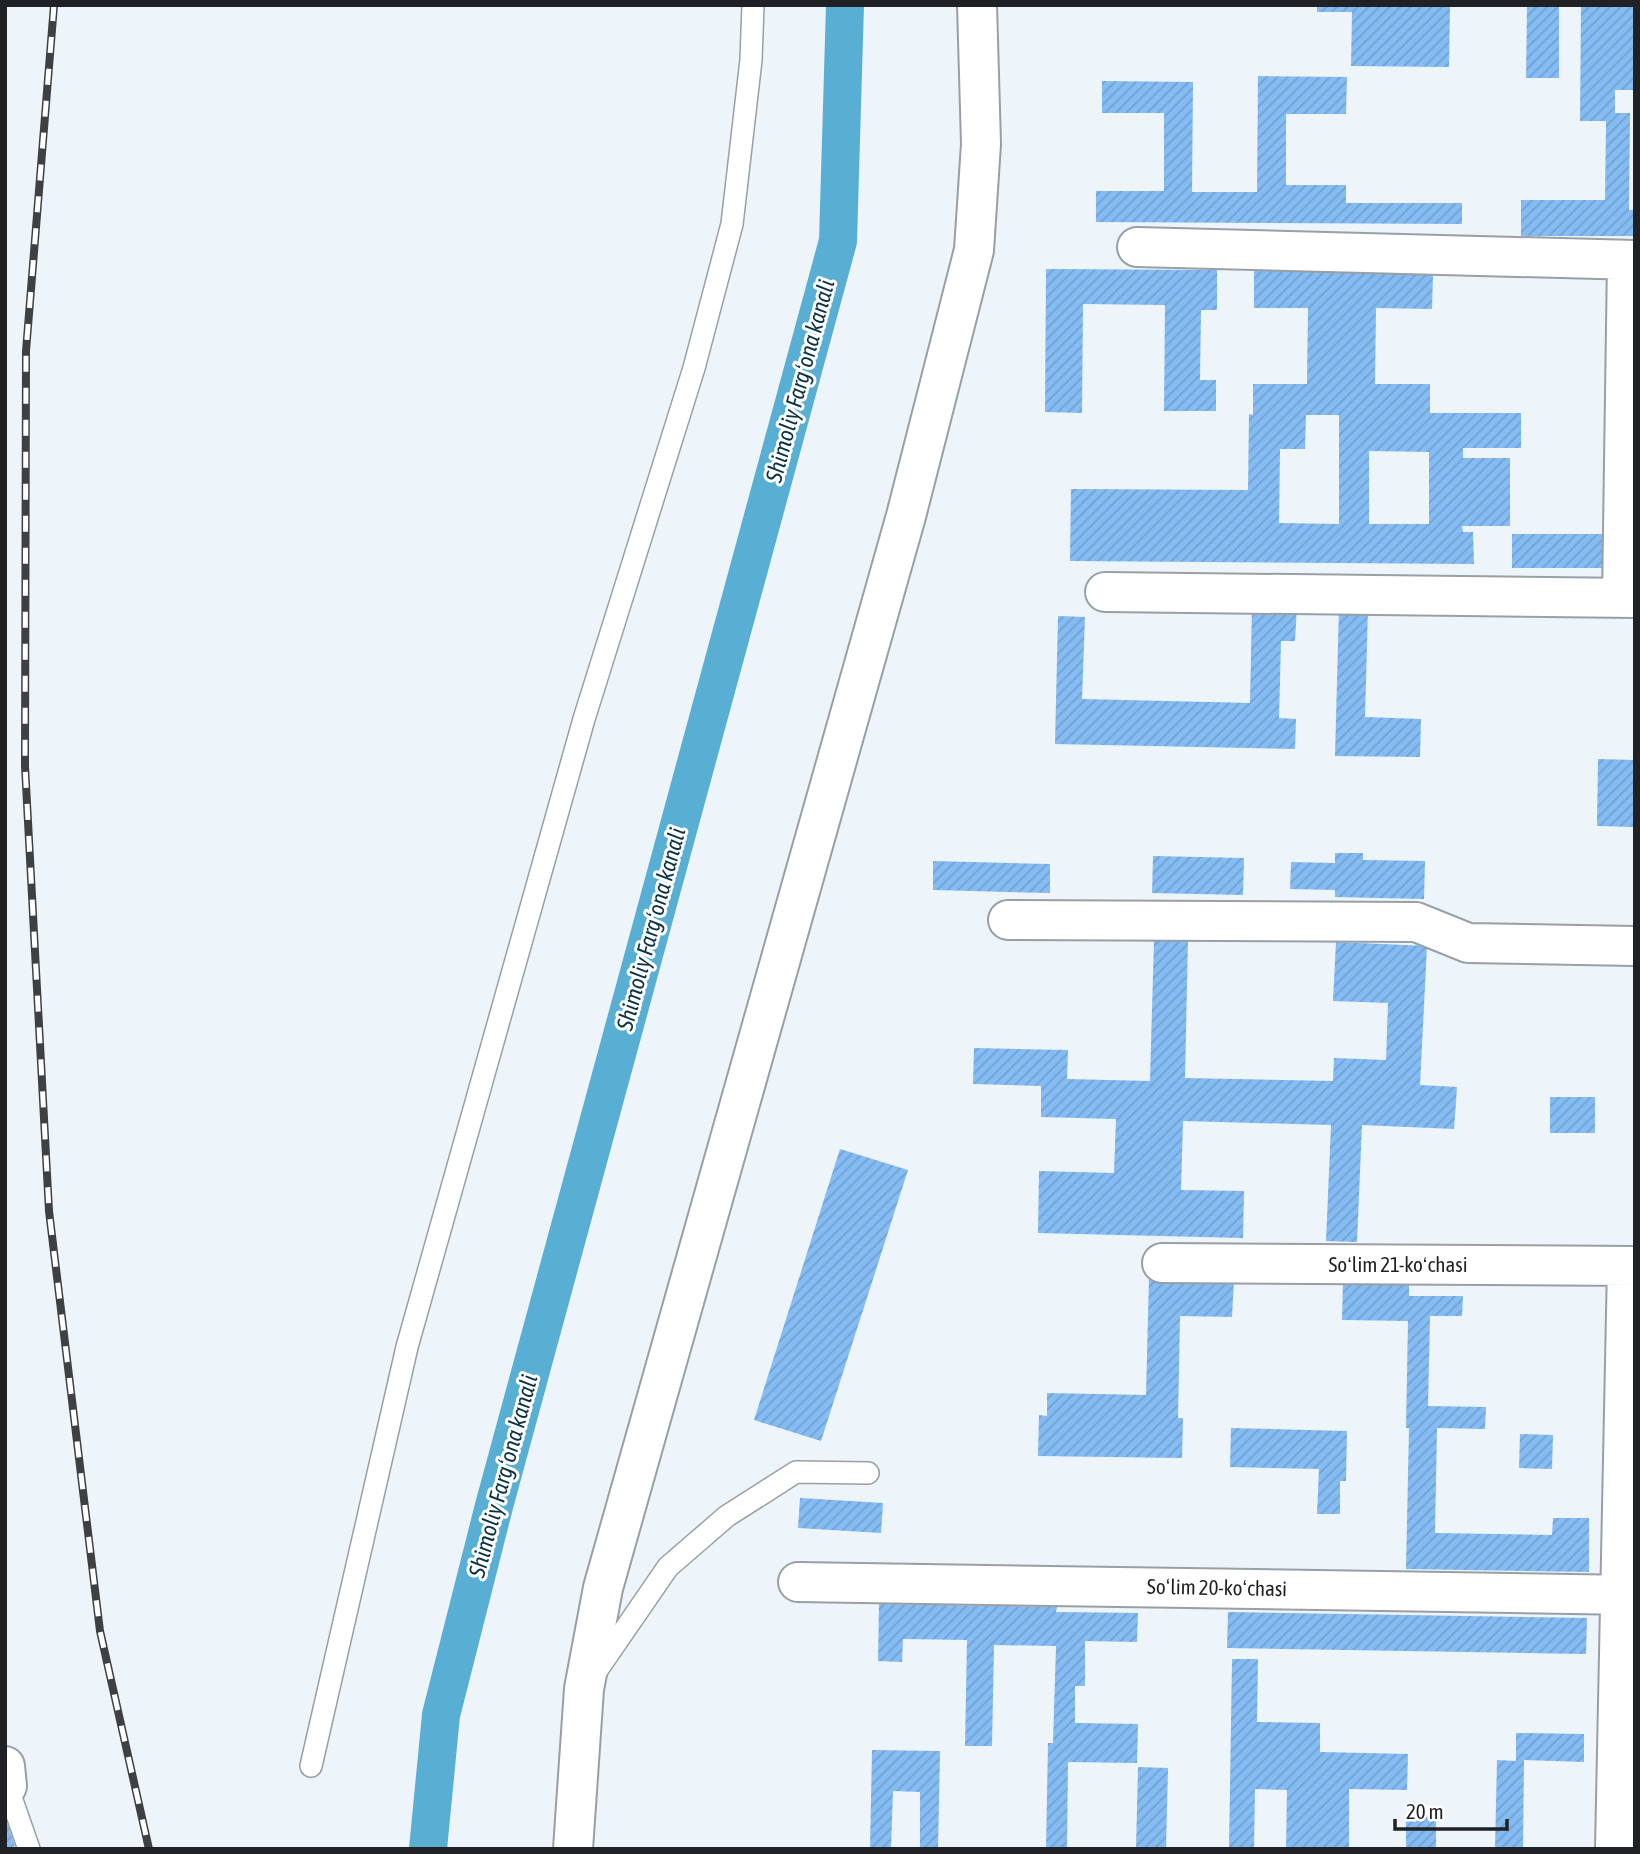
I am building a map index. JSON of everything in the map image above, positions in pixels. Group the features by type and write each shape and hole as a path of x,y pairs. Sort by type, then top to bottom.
{"street":[{"path":"573,1849 584,1689 603,1588 906,516 974,250 981,144 977,5"},
{"path":"1105,592 1628,598 1631,260 1137,247"},
{"path":"1008,919 1416,922 1468,943 1635,946"},
{"name":"Soʻlim 21-koʻchasi","path":"1162,1263 1631,1266"},
{"path":"1615,1849 1628,1595 1631,1266"},
{"name":"Soʻlim 20-koʻchasi","path":"799,1582 1628,1595"}],"lane":[{"path":"312,1766 407,1347 584,719 694,368 732,224 751,60 753,5"},
{"path":"584,1689 668,1567 727,1516 796,1472 867,1473"},
{"path":"6,1780 29,1849"}],"building":[{"path":"1317,5 1450,5 1449,67 1351,66 1352,12 1317,12"},
{"path":"1527,5 1559,5 1559,78 1526,78"},
{"path":"1581,5 1635,5 1635,90 1615,90 1615,113 1630,113 1629,210 1635,210 1635,236 1521,236 1521,200 1605,200 1606,121 1580,121"},
{"path":"1258,76 1347,77 1346,114 1286,114 1286,185 1346,185 1346,203 1462,203 1462,224 1096,222 1096,191 1164,191 1164,113 1102,113 1102,81 1193,82 1192,192 1257,192"},
{"path":"1254,267 1406,268 1406,275 1433,275 1432,309 1376,308 1375,384 1430,384 1430,413 1521,413 1521,448 1463,448 1463,458 1510,458 1510,526 1462,526 1463,532 1473,532 1474,564 1070,561 1071,489 1248,490 1249,414 1253,415 1253,384 1307,384 1308,308 1254,308","holes":["1306,415 1339,415 1339,524 1279,523 1280,449 1305,449","1369,451 1429,452 1429,524 1369,524"]},
{"path":"1046,269 1217,270 1217,310 1201,310 1200,380 1216,380 1216,411 1164,411 1165,305 1083,304 1082,413 1045,412"},
{"path":"1512,534 1603,534 1602,568 1512,568"},
{"path":"1252,604 1297,605 1295,641 1281,641 1279,718 1296,719 1295,749 1055,744 1058,616 1085,617 1082,699 1250,703"},
{"path":"1339,607 1368,608 1365,717 1421,719 1420,757 1335,756"},
{"path":"1598,759 1635,760 1635,827 1597,826"},
{"path":"1335,853 1363,853 1363,860 1425,861 1424,899 1335,897 1335,890 1290,889 1291,862 1335,863"},
{"path":"1153,856 1244,858 1243,895 1152,893"},
{"path":"933,861 1050,864 1050,893 933,890"},
{"path":"1154,939 1188,939 1185,1078 1333,1081 1334,1058 1386,1060 1388,1003 1333,1001 1336,942 1427,946 1420,1085 1457,1087 1454,1129 1362,1125 1357,1242 1326,1241 1331,1125 1183,1121 1181,1190 1244,1191 1243,1238 1038,1233 1039,1171 1114,1173 1116,1119 1041,1117 1041,1086 973,1084 974,1048 1068,1050 1067,1079 1150,1081"},
{"path":"1550,1097 1595,1097 1595,1133 1550,1133"},
{"path":"840,1149 908,1170 821,1441 754,1420"},
{"path":"1149,1278 1234,1279 1232,1317 1180,1316 1178,1418 1183,1418 1182,1458 1038,1456 1039,1415 1047,1416 1047,1393 1146,1395"},
{"path":"1343,1282 1409,1284 1409,1296 1463,1296 1462,1316 1430,1316 1428,1406 1486,1407 1485,1429 1437,1428 1435,1533 1552,1535 1553,1518 1589,1518 1589,1572 1406,1569 1408,1321 1342,1320"},
{"path":"1231,1428 1347,1431 1346,1481 1340,1481 1340,1514 1317,1514 1319,1469 1230,1467"},
{"path":"1520,1434 1553,1435 1552,1469 1519,1468"},
{"path":"800,1498 883,1503 881,1533 798,1528"},
{"path":"879,1604 1057,1607 1056,1612 1138,1613 1137,1642 1085,1641 1085,1686 1075,1686 1075,1723 1138,1724 1137,1763 1068,1762 1067,1849 1046,1849 1048,1743 1053,1743 1056,1646 994,1645 992,1746 965,1746 967,1640 903,1639 902,1662 878,1661"},
{"path":"1228,1612 1587,1618 1586,1654 1227,1648"},
{"path":"1232,1659 1258,1659 1257,1722 1320,1723 1320,1752 1408,1754 1407,1790 1349,1789 1349,1849 1286,1849 1287,1790 1255,1789 1254,1849 1229,1849"},
{"path":"1516,1733 1584,1734 1584,1762 1524,1760 1523,1849 1495,1849 1497,1760 1516,1761"},
{"path":"872,1750 940,1751 938,1849 920,1849 920,1792 893,1791 891,1849 870,1849"},
{"path":"1138,1767 1168,1768 1166,1849 1136,1849"},
{"path":"5,1816 15,1846 6,1849 5,1849"},
{"path":"1406,1816 1436,1817 1436,1849 1406,1849"}],"waterway":[{"name":"Shimoliy Fargʻona kanali","path":"428,1849 441,1715 494,1506 838,241 845,5"}],"railway":[{"path":"54,5 26,351 25,766 49,1211 100,1631 149,1849"}]}
